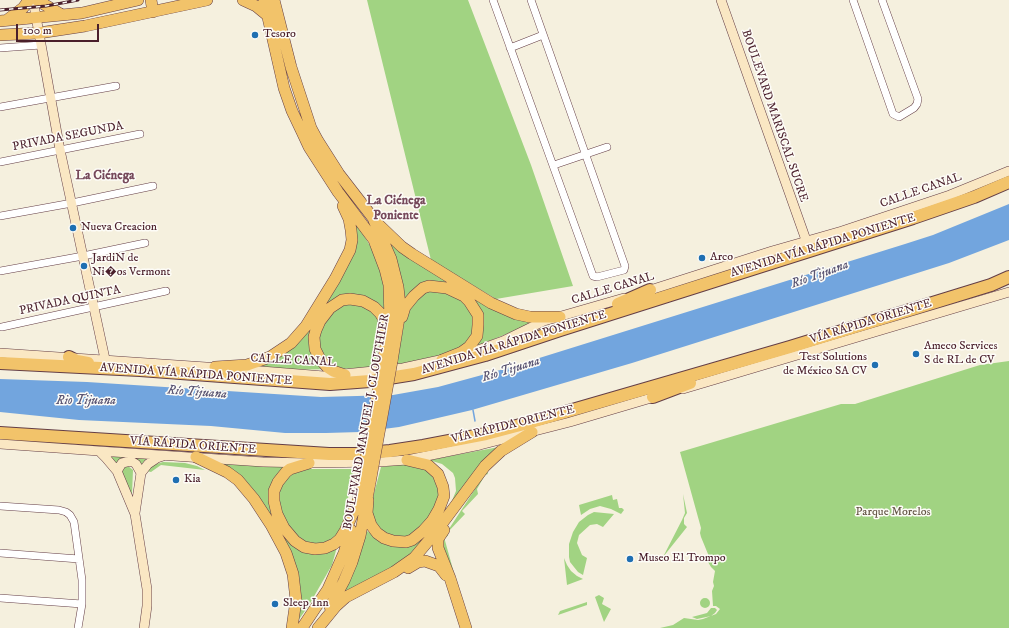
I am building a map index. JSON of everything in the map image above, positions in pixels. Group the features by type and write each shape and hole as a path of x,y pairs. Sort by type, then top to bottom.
{"highway":[{"path":"974,197 980,191 1009,177"},
{"name":"AVENIDA VÍA RÁPIDA PONIENTE","path":"0,363 140,370 272,381 330,384 350,384 414,374 441,368 913,218 974,197 1009,182"},
{"path":"842,231 846,232 900,218 913,218"},
{"name":"VÍA RÁPIDA ORIENTE","path":"0,433 322,454 356,454 390,451 479,436 524,424 790,347 991,285 1009,278"},
{"path":"991,285 1009,283"},
{"path":"560,330 650,290"},
{"path":"653,398 790,347"},
{"path":"69,357 77,361 119,365 140,370"}],"main road":[{"path":"3,21 23,8 29,0"},
{"path":"33,0 60,150 105,359"},
{"path":"37,0 62,15"},
{"path":"3,21 82,13 138,0"},
{"path":"151,0 153,12"},
{"path":"0,35 39,33 85,26 207,0"},
{"path":"243,0 272,14 281,0"},
{"name":"BOULEVARD MANUEL J. CLOUTHIER","path":"264,0 272,14 307,115 318,141 339,174 373,218 396,274 400,305 397,331 388,362 366,484 360,536 349,571 318,628"},
{"name":"BOULEVARD MANUEL J. CLOUTHIER","path":"274,0 272,14 279,69 292,110 309,148 338,192 374,240 385,269 389,285 390,300 390,321 387,340 388,362"},
{"name":"BOULEVARD MARISCAL SUCRE","path":"720,0 806,240"},
{"name":"CALLE CANAL","path":"0,353 214,367 294,375 345,375 403,368 477,351 503,341 544,321 650,290 806,240 842,231 966,189 1009,171"},
{"path":"214,367 247,365 270,357 291,342 306,326 335,279 350,250 352,240 349,219 338,192"},
{"path":"373,218 402,247 491,303 516,314 542,317 560,317"},
{"path":"397,331 409,301 423,288 434,286 447,288 464,296 473,306 478,315 476,336 469,347 462,352 442,360"},
{"path":"0,444 263,462 309,463 407,460 440,454 532,432 653,398 1009,292"},
{"path":"345,375 333,371 327,366 320,359 315,349 314,337 316,330 320,321 330,308 342,300 350,299 363,301 369,304 383,318 387,340"},
{"path":"318,628 341,601 360,589 394,572 414,558 435,533 479,473 501,451 532,432"},
{"path":"98,451 117,471 135,514 147,589 147,606 144,628"},
{"path":"135,514 141,473 144,467 152,461 166,455"},
{"path":"196,457 227,472 238,480 254,499 271,525 286,553 293,574 296,600 292,628"},
{"path":"363,502 371,525 377,533 384,538 393,541 406,542 412,540 423,532 439,509 444,496 443,487 438,474 428,465 407,460"},
{"path":"117,471 122,463 131,461 136,464 141,473"},
{"path":"309,463 290,469 286,472 278,482 274,491 274,501 277,514 284,528 295,541 304,547 314,549 325,548 334,544 346,531 363,502"},
{"path":"466,628 437,542 466,499 479,473"},
{"name":"BOULEVARD MANUEL J. CLOUTHIER","path":"302,628 328,589 337,570 363,502"},
{"path":"360,589 385,581 418,562 425,561 433,563 440,566 447,578 462,628"}],"street":[{"path":"493,0 593,276 597,277 624,270 625,266 531,0"},
{"path":"853,0 894,114 898,117 914,108 918,99 882,0"},
{"path":"510,48 543,35"},
{"path":"0,48 41,44"},
{"path":"0,107 116,86"},
{"name":"PRIVADA SEGUNDA","path":"0,162 140,134"},
{"path":"554,165 607,147"},
{"path":"0,216 72,204 153,186"},
{"path":"0,271 145,243"},
{"name":"PRIVADA QUINTA","path":"2,327 166,292"},
{"path":"0,506 59,510 70,515 74,522 82,580 82,604 78,628"},
{"path":"0,553 79,559"},
{"path":"0,598 82,604"}],"green space":[{"path":"367,0 468,0 531,165 573,286 496,299 431,260"},
{"path":"347,208 375,254 385,282 386,312 374,368 288,370 254,367 298,340 353,251"},
{"path":"388,239 535,322 475,347 398,365 398,356 404,323 403,300"},
{"name":"Parque Morelos","path":"1009,361 1009,628 660,628 673,625 684,618 698,620 703,619 716,614 720,609 713,606 712,591 714,586 713,582 715,571 708,562 708,554 701,537 701,528 680,452 841,404 855,404 980,365"},
{"path":"499,447 426,538 404,562 344,593 356,564 365,525 367,531 375,537 398,546 438,517 451,503 456,491 453,473 442,464 429,460"},
{"path":"108,455 146,459 139,467 138,465 115,465"},
{"path":"211,461 289,466 269,492 292,542 337,547 332,565 309,605 293,628 296,580 259,504"},
{"path":"163,462 185,463 205,470 161,465 151,472 147,471 153,465"},
{"path":"404,464 421,465 436,475 441,493 422,532 397,541 371,523 372,501 381,467"},
{"path":"128,466 133,470 131,495 120,474 122,467"},
{"path":"302,469 354,469 340,539 324,547 302,542 282,521 278,490 294,471"},
{"path":"487,471 488,474 485,475 477,489 478,494 462,511 465,514 447,533 448,536 444,537 454,573 441,541"},
{"path":"683,494 687,513 684,518 684,524 687,527 663,557 685,513"},
{"path":"612,495 613,500 617,499 619,508 624,510 621,514 600,506 590,509 581,515 579,505"},
{"path":"594,512 614,514 603,527 597,524 590,525 579,535 577,543 582,555 587,558 583,575 578,572 570,562 569,544 573,532 579,522"},
{"path":"564,558 571,571 583,579 567,585"},
{"path":"599,595 604,598 602,604 611,609 604,622 595,597"},
{"path":"705,598 710,603 705,608 700,603"},
{"path":"587,602 587,605 558,615 560,611"},
{"path":"711,608 715,608 717,610 711,616 697,619 692,617 707,613"}],"water":[{"name":"Rio Tijuana","path":"1009,204 1009,240 949,263 632,363 472,410 399,427 360,432 285,433 211,426 79,420 0,412 0,379 87,382 321,397 393,395 438,387 504,369 905,244 933,235"}],"waterway":[{"path":"473,410 475,421"}],"railway":[{"path":"0,10 46,6 78,0"}],"place":[{"name":"Tesoro","path":"255,35"},
{"name":"Nueva Creacion","path":"73,228"},
{"name":"Arco","path":"702,258"},
{"name":"JardiN de Ni�os Vermont","path":"84,266"},
{"name":"Ameco Services S de RL de CV","path":"916,354"},
{"name":"Test Solutions de México SA CV","path":"875,365"},
{"name":"Kia","path":"176,480"},
{"name":"Museo El Trompo","path":"630,559"},
{"name":"Sleep Inn","path":"275,604"}],"district":[{"name":"La Ciénega","path":"105,176"},
{"name":"La Ciénega Poniente","path":"396,208"}],"water label":[{"name":"Río Tijuana","path":"820,275"},
{"name":"Río Tijuana","path":"511,370"},
{"name":"Río Tijuana","path":"197,393"}]}
